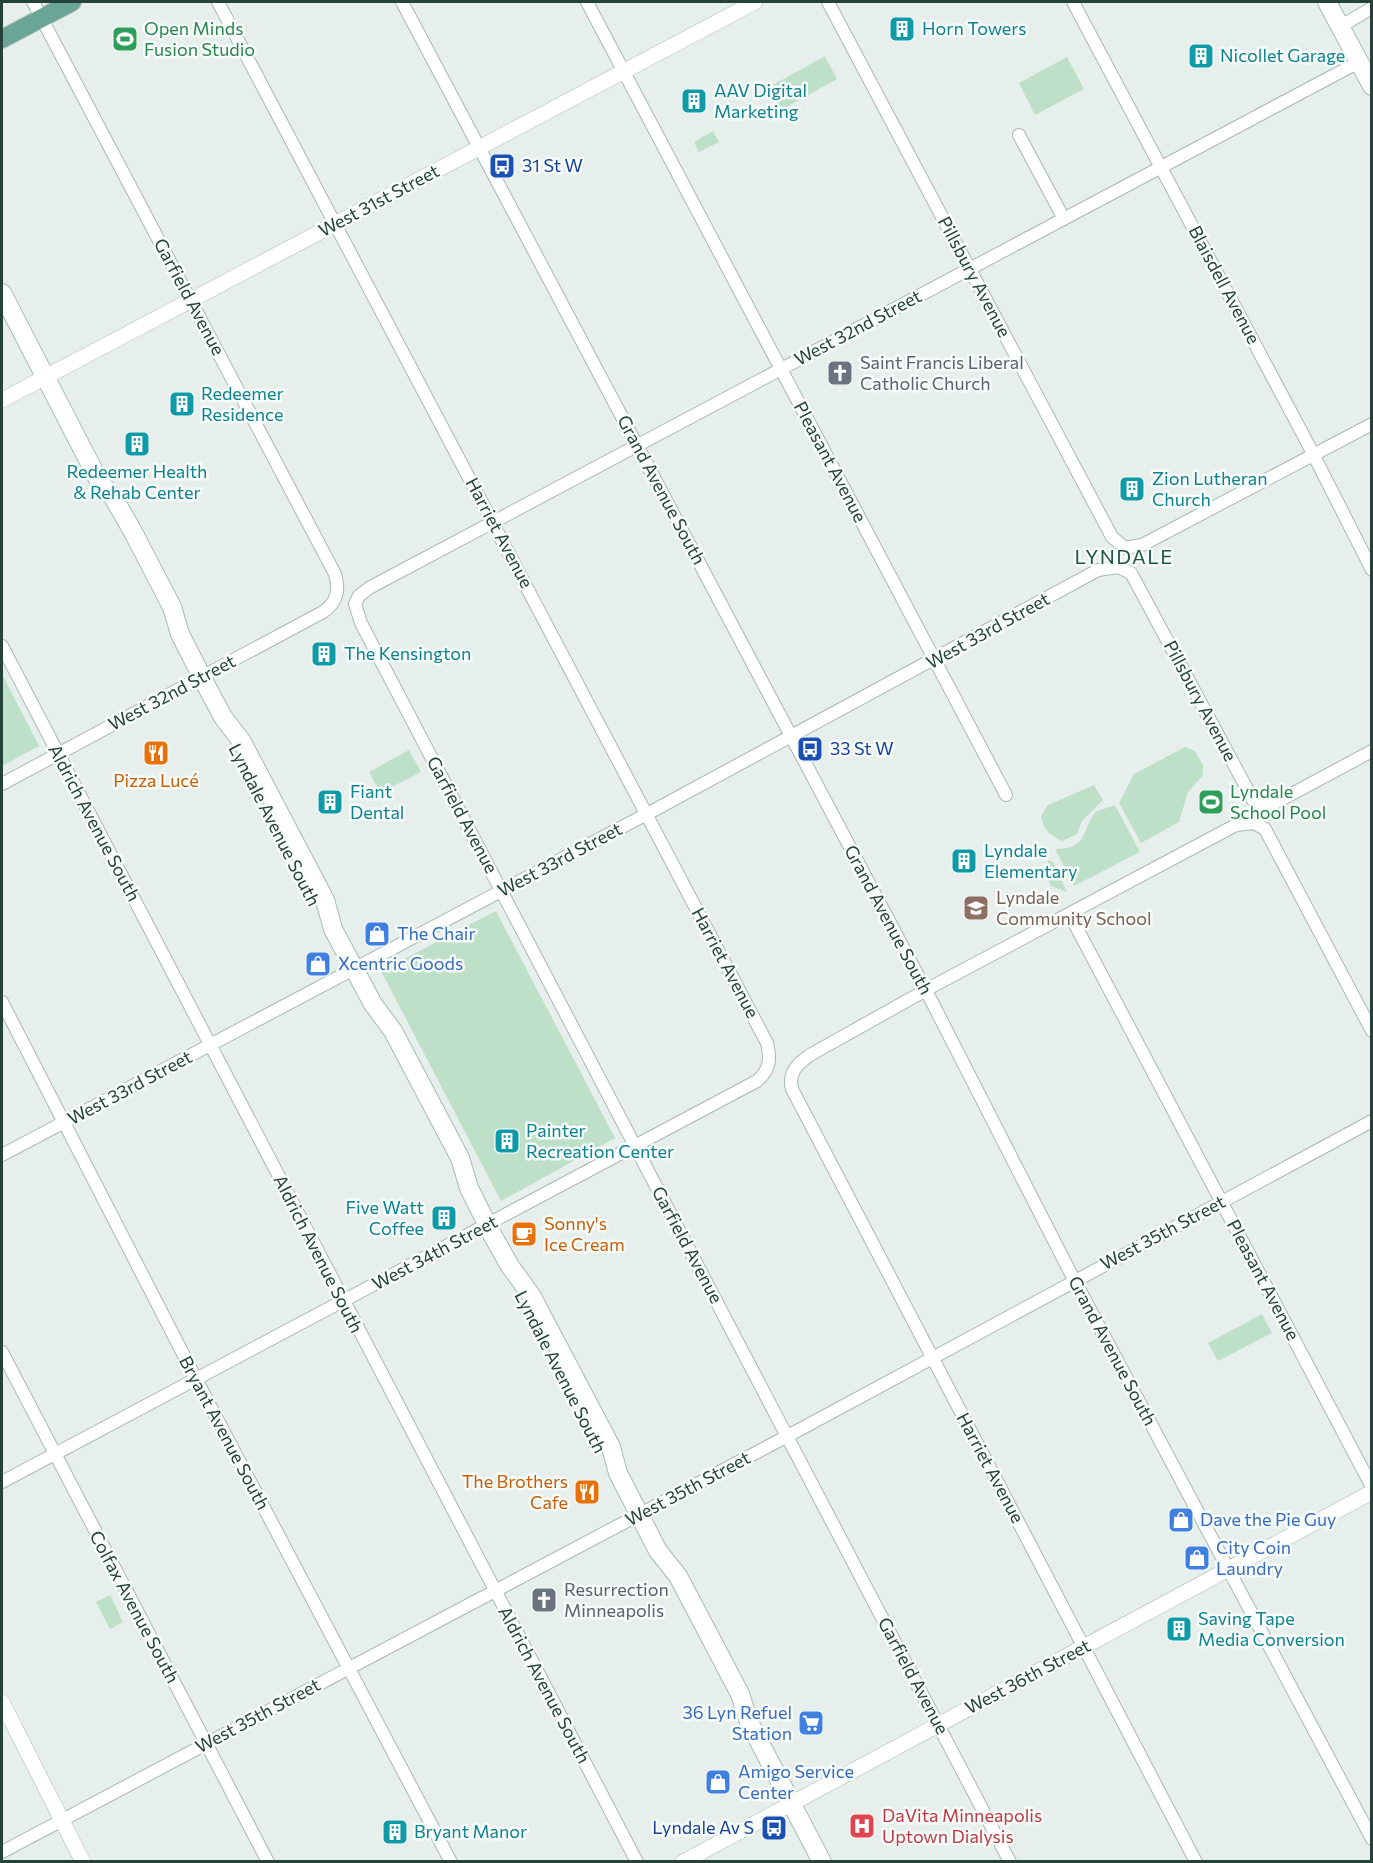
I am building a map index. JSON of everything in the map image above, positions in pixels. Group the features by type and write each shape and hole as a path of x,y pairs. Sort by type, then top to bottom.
{"main road":[{"path":"2,39 38,10 72,2"},
{"path":"1327,2 1371,86"},
{"name":"Lyndale Avenue South","path":"2,293 99,481 113,496 132,530 172,607 180,634 223,717 242,742 325,900 333,929 373,1004 393,1031 460,1158 469,1188 488,1225 510,1266 523,1282 542,1316 611,1448 618,1473 658,1551 666,1576 730,1700 749,1722 822,1862"}],"street":[{"name":"Harriet Avenue","path":"218,2 767,1043 770,1055 768,1068"},
{"name":"Grand Avenue South","path":"402,2 926,990 1000,1140 1371,1839"},
{"name":"Pleasant Avenue","path":"587,2 1006,795"},
{"name":"West 31st Street","path":"2,400 755,2"},
{"name":"Pillsbury Avenue","path":"828,2 1112,537 1125,548 1142,545 1312,455"},
{"name":"Blaisdell Avenue","path":"1073,2 1162,167 1371,570"},
{"path":"1341,26 1371,8"},
{"name":"Garfield Avenue","path":"38,10 334,574 338,595"},
{"name":"West 32nd Street","path":"359,596 493,522 1359,62"},
{"path":"1019,135 1064,219"},
{"path":"1312,455 1371,424"},
{"name":"Pillsbury Avenue","path":"1118,567 1131,573 1253,800 1263,805 1275,803 1371,751"},
{"name":"West 33rd Street","path":"2,1155 647,814 1098,570 1118,567"},
{"name":"West 32nd Street","path":"2,783 323,612 332,605 338,595"},
{"name":"Garfield Avenue","path":"359,596 356,604 361,623 1010,1862"},
{"name":"Aldrich Avenue South","path":"2,646 637,1862"},
{"path":"926,990 1236,825 1254,823 1265,829 1371,1031"},
{"name":"Pleasant Avenue","path":"1070,915 1371,1487"},
{"name":"Harriet Avenue","path":"926,990 798,1063 792,1074 792,1089 1196,1862"},
{"name":"Bryant Avenue South","path":"2,1002 196,1379 451,1862"},
{"name":"West 34th Street","path":"2,1482 636,1147 757,1081 768,1068"},
{"name":"West 35th Street","path":"2,1852 788,1436 1371,1121"},
{"name":"Colfax Avenue South","path":"2,1352 268,1862"},
{"name":"West 36th Street","path":"683,1862 1371,1492"},
{"path":"2,1702 83,1862"}],"green space":[{"path":"825,56 837,79 781,110 769,87"},
{"path":"1067,57 1084,89 1035,115 1019,83"},
{"path":"713,131 719,142 699,152 694,142"},
{"path":"2,674 39,746 2,766"},
{"path":"1185,747 1195,751 1203,765 1203,775 1188,792 1179,822 1141,843 1119,803 1134,774"},
{"path":"409,750 421,772 380,793 369,772"},
{"path":"1094,785 1103,800 1082,821 1077,834 1062,841 1048,831 1041,816 1048,805"},
{"path":"1115,805 1140,852 1074,886 1055,849 1078,843 1095,812"},
{"path":"1048,860 1053,862 1067,892 1051,886 1046,875"},
{"path":"1040,895 1049,895 1053,898 1039,907 1032,904 1032,899"},
{"path":"496,911 615,1138 501,1201 381,971"},
{"path":"1262,1314 1272,1333 1218,1361 1208,1343"},
{"path":"110,1595 123,1622 110,1629 96,1602"}],"water":[{"name":"Lyndale School Pool","path":"1214,789 1223,806 1207,814 1198,798"}],"place":[{"name":"Horn Towers","path":"902,29"},
{"name":"Open Minds Fusion Studio","path":"125,39"},
{"name":"Nicollet Garage","path":"1201,56"},
{"name":"AAV Digital Marketing","path":"694,101"},
{"name":"31 St W","path":"502,166"},
{"name":"Saint Francis Liberal Catholic Church","path":"840,373"},
{"name":"Redeemer Residence","path":"182,404"},
{"name":"Redeemer Health & Rehab Center","path":"137,444"},
{"name":"Zion Lutheran Church","path":"1132,489"},
{"name":"The Kensington","path":"324,654"},
{"name":"33 St W","path":"810,749"},
{"name":"Pizza Lucé","path":"156,753"},
{"name":"Fiant Dental","path":"330,802"},
{"name":"Lyndale School Pool","path":"1211,802"},
{"name":"Lyndale Elementary","path":"964,861"},
{"name":"Lyndale Community School","path":"976,908"},
{"name":"The Chair","path":"377,934"},
{"name":"Xcentric Goods","path":"318,964"},
{"name":"Painter Recreation Center","path":"507,1141"},
{"name":"Five Watt Coffee","path":"444,1218"},
{"name":"Sonny's Ice Cream","path":"524,1234"},
{"name":"The Brothers Cafe","path":"587,1492"},
{"name":"Dave the Pie Guy","path":"1181,1520"},
{"name":"City Coin Laundry","path":"1197,1558"},
{"name":"Resurrection Minneapolis","path":"544,1600"},
{"name":"Saving Tape Media Conversion","path":"1179,1629"},
{"name":"36 Lyn Refuel Station","path":"811,1723"},
{"name":"Amigo Service Center","path":"718,1782"},
{"name":"DaVita Minneapolis Uptown Dialysis","path":"862,1826"},
{"name":"Lyndale Av S","path":"774,1828"},
{"name":"Bryant Manor","path":"395,1832"}],"district":[{"name":"LYNDALE","path":"1124,557"}]}
